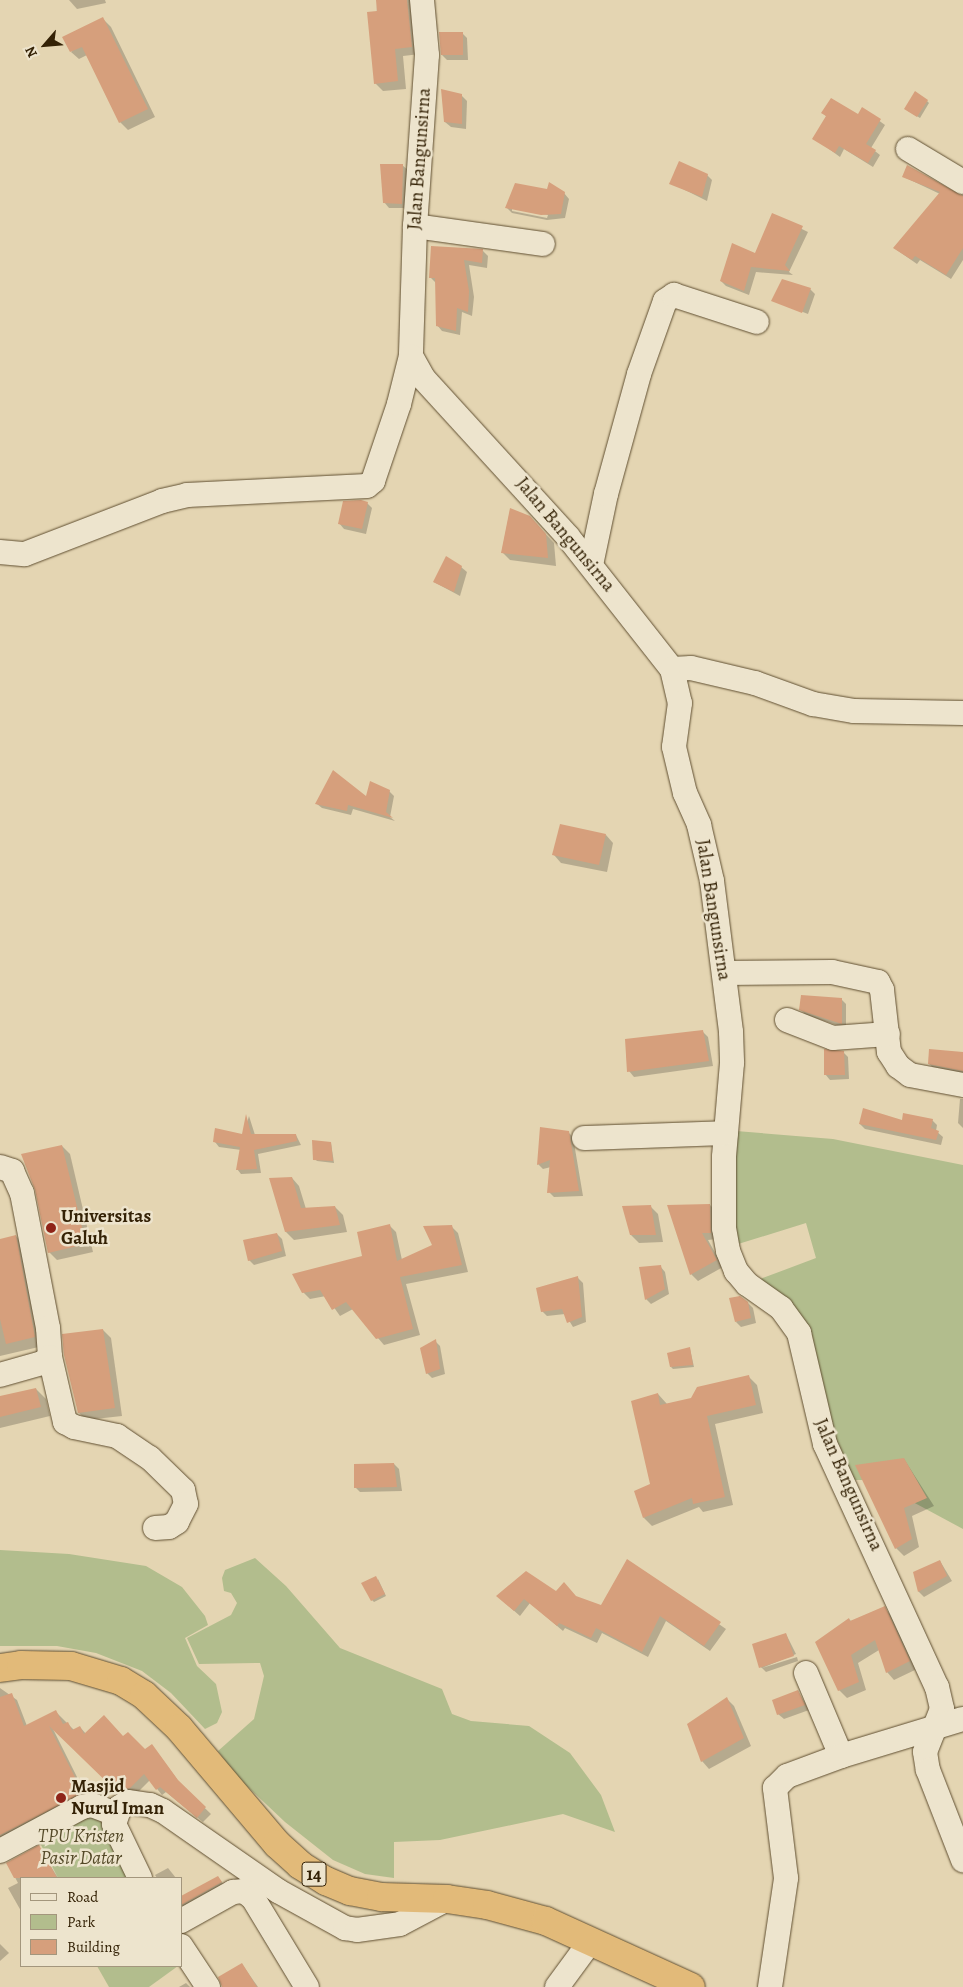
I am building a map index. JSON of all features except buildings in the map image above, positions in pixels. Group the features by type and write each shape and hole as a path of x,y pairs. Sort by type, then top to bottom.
{"highway":[{"name":"14","path":"0,1668 30,1664 71,1666 120,1681 144,1695 179,1728 277,1844 300,1865 326,1881 350,1891 381,1897 447,1899 487,1905 546,1921 691,1987"}],"street":[{"name":"Jalan Bangunsirna","path":"422,0 427,55 415,226 411,356 423,378 517,478 591,565 672,670 680,703 674,747 685,793 703,840 712,881 724,973 732,1063 726,1133 724,1228 728,1251 736,1271 747,1284 781,1308 799,1333 825,1444 937,1687 942,1709 925,1752 928,1770 956,1821 963,1860"},
{"path":"908,149 963,182"},
{"path":"415,226 543,244"},
{"path":"591,565 608,484 639,374 665,301 674,295 757,322"},
{"path":"0,552 26,554 162,501 187,495 368,486 373,481 396,412 411,356"},
{"path":"672,670 691,668 755,684 813,704 854,711 963,713"},
{"path":"724,973 832,972 874,980 882,990 891,1056 910,1075 963,1085"},
{"path":"787,1020 833,1038 888,1034"},
{"path":"584,1138 726,1133"},
{"path":"0,1167 12,1171 22,1193 48,1328 50,1357 64,1422 74,1427 118,1436 150,1458 182,1490 186,1504 177,1522 169,1527 155,1528"},
{"path":"0,1375 42,1363 50,1357"},
{"path":"806,1674 841,1756"},
{"path":"770,1987 786,1878 775,1788 787,1776 841,1756 934,1726 963,1719"},
{"path":"139,1877 116,1833 116,1814 120,1807 137,1802 163,1811 278,1891 350,1929 408,1922 447,1899"},
{"path":"0,1851 82,1807 92,1805 116,1814"},
{"path":"182,1920 233,1892 244,1891 253,1898 307,1987"},
{"path":"557,1987 590,1942"},
{"path":"182,1948 208,1987"}],"green space":[{"path":"736,1131 833,1139 963,1165 963,1529 911,1501 907,1480 850,1480 834,1442 809,1332 755,1281 816,1258 806,1223 735,1245"},
{"path":"0,1550 69,1554 146,1566 182,1587 205,1616 208,1625 185,1638 197,1666 216,1684 222,1712 217,1723 205,1729 171,1693 142,1671 96,1653 57,1646 0,1646"},
{"path":"255,1558 286,1586 340,1648 442,1689 452,1714 471,1721 529,1726 570,1753 601,1795 615,1832 563,1814 440,1840 394,1842 394,1878 365,1874 333,1860 285,1822 235,1775 218,1751 254,1719 264,1676 260,1663 199,1664 187,1638 231,1615 237,1603 231,1593 224,1591 222,1578 225,1570"},
{"name":"TPU Kristen Pasir Datar","path":"86,1812 98,1816 131,1877 57,1877 37,1837"},
{"path":"98,1967 177,1967 149,1987 109,1987"}],"place":[{"name":"Universitas Galuh","path":"51,1228"},
{"name":"Masjid Nurul Iman","path":"61,1798"}]}
